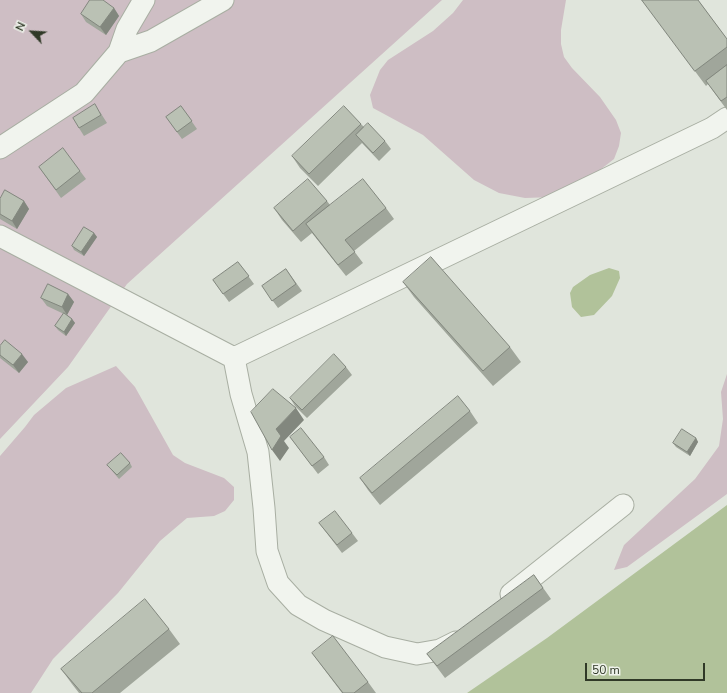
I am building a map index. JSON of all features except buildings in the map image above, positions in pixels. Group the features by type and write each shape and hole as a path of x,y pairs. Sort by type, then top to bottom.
{"street":[{"path":"0,148 84,93 119,52 127,29 144,0"},
{"path":"119,52 151,41 223,0"},
{"path":"234,358 712,128 727,118"},
{"path":"0,236 234,358"},
{"path":"234,358 241,394 258,452 267,551 278,583 298,604 324,620 385,647 417,654 440,650 463,638 468,633"},
{"path":"498,606 521,585 623,505"}],"shaded area":[{"path":"0,0 442,0 127,284 68,367 0,439"},
{"path":"463,0 566,0 561,30 561,44 564,57 572,68 600,97 616,120 621,133 619,146 614,159 591,177 553,197 525,198 499,193 474,180 423,135 373,108 370,95 380,70 388,60 433,31 453,13"},
{"path":"609,268 619,271 620,278 612,296 594,315 581,317 572,307 570,293 573,287 590,275"},
{"path":"116,366 135,387 173,455 185,463 224,478 234,487 234,500 225,511 214,516 187,518 160,541 118,593 53,659 31,693 0,693 0,456 34,415 66,388"},
{"path":"727,374 727,494 627,567 614,570 624,545 695,479 719,446 723,419 721,392"},
{"path":"727,505 727,693 467,693 547,638"}]}
